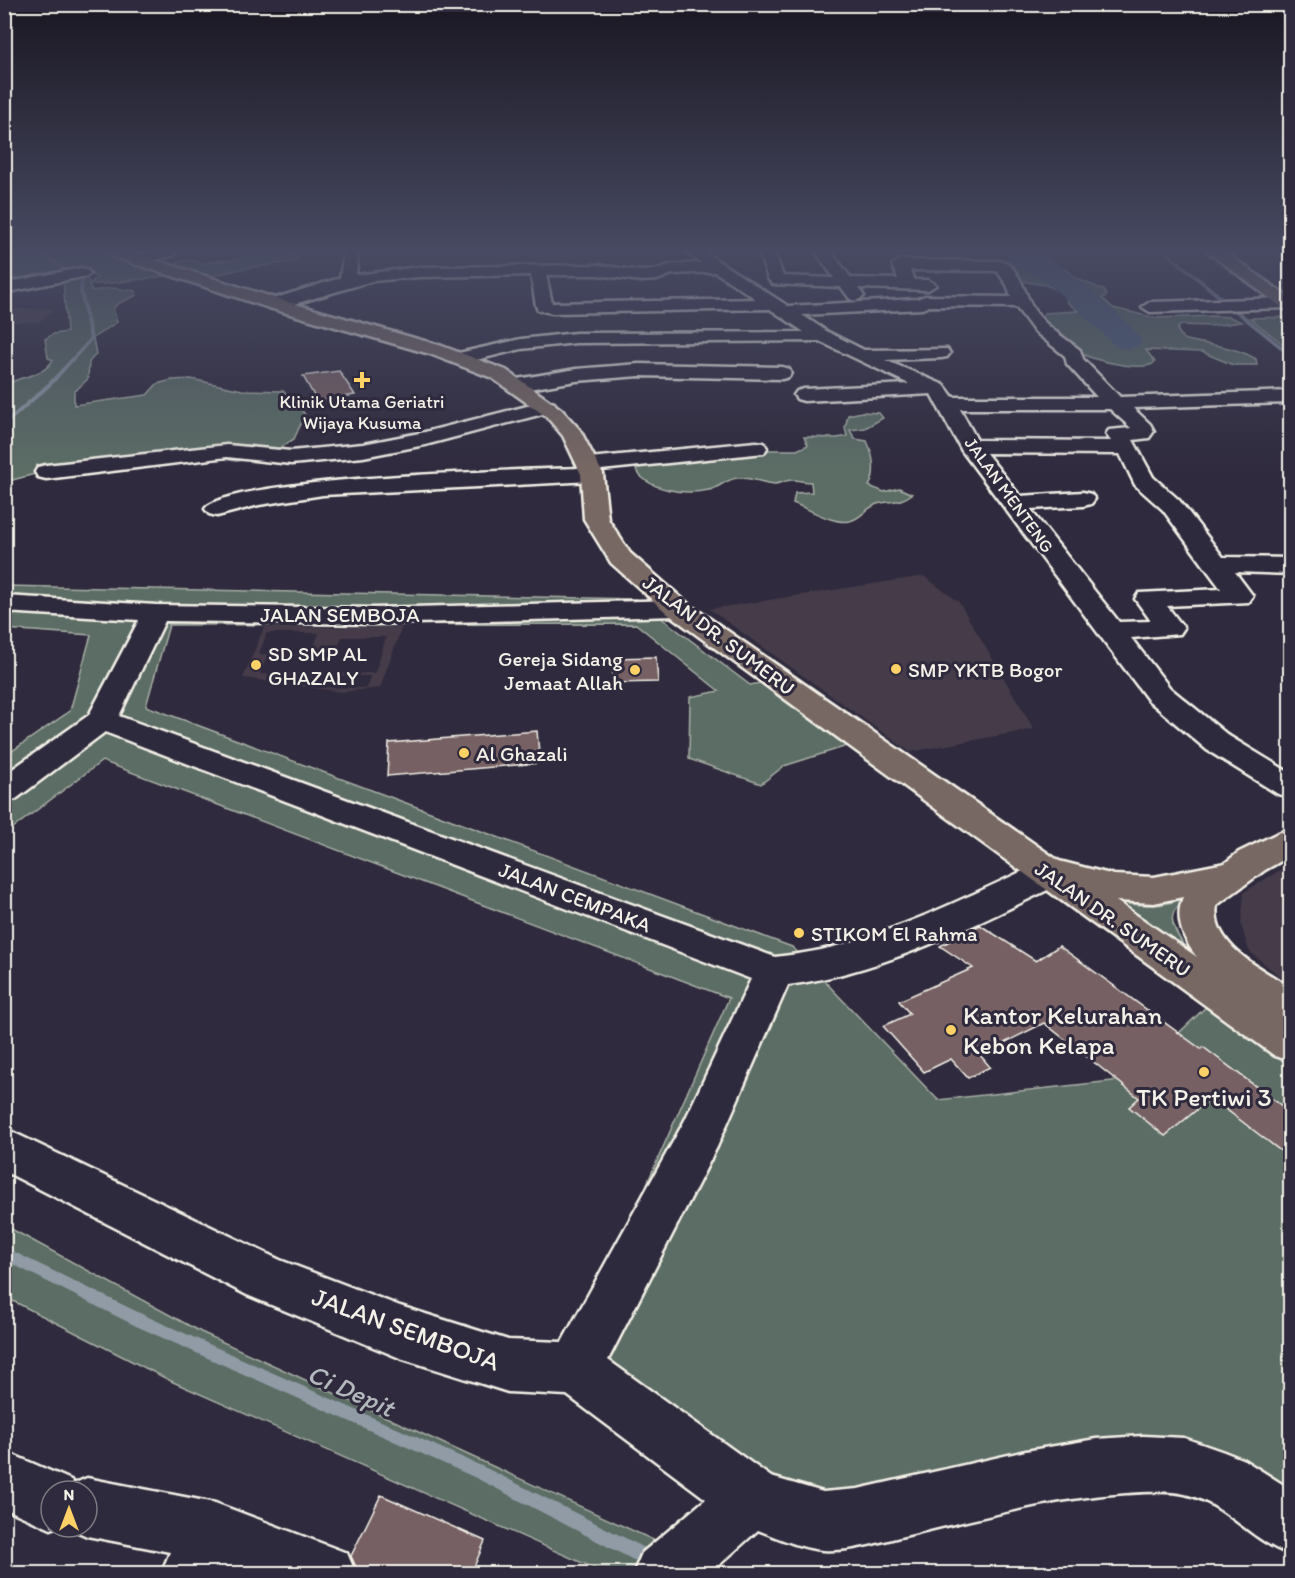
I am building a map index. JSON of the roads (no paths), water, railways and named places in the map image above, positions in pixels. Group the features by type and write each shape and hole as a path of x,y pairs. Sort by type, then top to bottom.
{"main road":[{"name":"JALAN DR. SUMERU","path":"349,326 460,358 499,374 547,407 573,434 590,469 596,519 620,558 676,608 1290,1044"},
{"name":"JALAN DR. SUMERU","path":"1290,841 1252,861 1200,899 1197,919 1203,935 1216,955 1290,1007"},
{"path":"1043,870 1096,884 1144,890 1174,887 1236,873"}],"street":[{"path":"598,326 600,338"},
{"path":"806,326 942,396"},
{"path":"1039,326 1074,354 1074,360 1144,431 1142,434 1116,434 1128,448 1143,480 1171,505 1240,596 1148,599 1170,628 1112,632"},
{"path":"460,358 540,341 600,338 744,340 822,336"},
{"path":"861,355 892,352 941,353"},
{"path":"517,385 576,375 639,370 782,373"},
{"path":"804,395 942,396 1117,403 1290,397"},
{"name":"JALAN MENTENG","path":"942,396 970,446 1142,674 1174,707 1218,743 1290,787"},
{"path":"46,472 227,451 297,457 337,454 443,434 547,407"},
{"path":"970,446 1128,448"},
{"path":"217,509 247,500 314,489 590,469 756,448"},
{"path":"1012,503 1083,500"},
{"path":"1216,564 1290,566"},
{"name":"JALAN SEMBOJA","path":"4,604 156,613 375,616 676,608"},
{"path":"4,791 102,720 156,613"},
{"name":"JALAN CEMPAKA","path":"102,720 774,972"},
{"path":"731,1514 576,1369 701,1133 774,972 826,963 898,941 952,920 1043,870"},
{"name":"JALAN SEMBOJA","path":"4,1148 265,1278 400,1332 508,1366 576,1369"},
{"path":"663,1574 731,1514 785,1512 823,1521 858,1518 1026,1479 1096,1467 1143,1464 1184,1466 1224,1480 1270,1509 1290,1525"},
{"path":"4,1479 39,1495"},
{"path":"99,1512 203,1553 326,1574"}],"waterway":[{"name":"Ci Depit","path":"4,425 50,384 91,339 88,326"},
{"path":"1112,326 1127,340"},
{"path":"1255,326 1290,354"},
{"name":"Ci Depit","path":"4,1253 141,1321 481,1473 651,1560"}],"place":[{"name":"Klinik Utama Geriatri Wijaya Kusuma","path":"362,380"},
{"name":"SD SMP AL GHAZALY","path":"256,665"},
{"name":"SMP YKTB Bogor","path":"896,669"},
{"name":"Gereja Sidang Jemaat Allah","path":"635,670"},
{"name":"Al Ghazali","path":"464,753"},
{"name":"STIKOM El Rahma","path":"799,933"},
{"name":"Kantor Kelurahan Kebon Kelapa","path":"951,1030"},
{"name":"TK Pertiwi 3","path":"1204,1072"}]}
